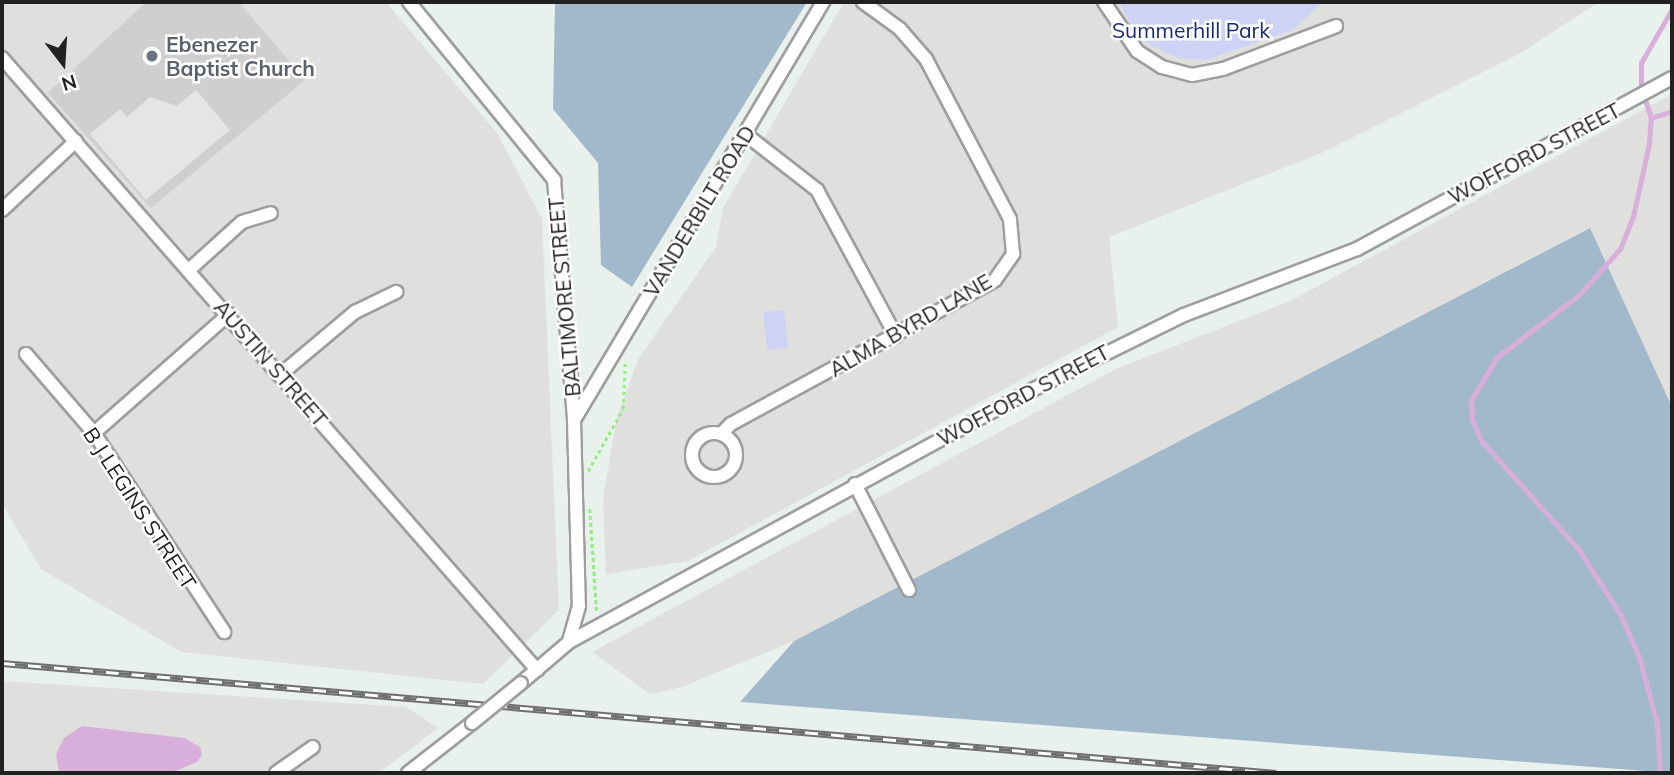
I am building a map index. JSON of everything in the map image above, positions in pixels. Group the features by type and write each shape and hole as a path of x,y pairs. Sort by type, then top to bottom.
{"street":[{"name":"BALTIMORE STREET","path":"409,2 554,180 574,420 579,606 569,642"},
{"name":"VANDERBILT ROAD","path":"574,420 823,2"},
{"name":"ALMA BYRD LANE","path":"721,434 731,424 995,281 1013,254 1010,219 926,59 900,29 863,2"},
{"path":"1104,2 1136,51 1162,67 1192,75 1223,69 1336,26"},
{"name":"AUSTIN STREET","path":"2,58 190,269 537,670"},
{"name":"WOFFORD STREET","path":"408,773 521,684 569,642 855,484 1135,337 1357,248 1672,78"},
{"path":"746,134 817,190 895,336"},
{"path":"2,210 76,141"},
{"path":"190,269 242,222 271,213"},
{"path":"281,374 355,312 396,292"},
{"path":"94,433 229,314"},
{"name":"B J LEGINS STREET","path":"26,354 94,433 224,632"},
{"path":"855,484 909,590"},
{"path":"276,773 313,747"}],"path":[{"path":"589,485 588,471 598,447 623,409 622,376 630,351"},
{"path":"590,499 598,617"}],"shaded area":[{"path":"2,2 146,2 49,93 304,80 239,2 386,2 497,133 542,219 559,610 483,684 181,652 41,569 2,504"},
{"path":"146,2 239,2 305,80 151,208 48,93"},
{"path":"555,2 807,2 632,287 601,265 598,163 553,109"},
{"path":"844,2 1599,2 1519,54 1324,152 1109,237 1118,327 688,561 606,574 603,498 617,417 639,358 716,247 723,208"},
{"path":"196,90 230,130 146,200 90,134 120,109 127,117 150,97 177,106"},
{"path":"1672,94 1672,407 1589,228 794,641 682,687 650,694 592,652 1116,369 1290,301"},
{"path":"1590,228 1672,407 1672,773 740,702 794,641"},
{"path":"2,681 406,707 438,728 379,773 2,773"},
{"path":"82,726 184,738 200,747 202,755 197,762 170,773 59,773 56,754 64,738"}],"green space":[{"name":"Summerhill Park","path":"1119,2 1323,2 1292,30 1206,60 1179,58 1152,46 1133,29"},
{"path":"784,310 788,348 767,350 763,312"}],"waterway":[{"path":"1660,773 1657,723 1639,657 1621,616 1579,550 1482,442 1472,420 1471,401 1496,358 1579,295 1620,249 1633,217 1649,144 1651,118 1641,88 1641,63 1672,9"},
{"path":"1651,118 1672,111"}],"railway":[{"path":"2,663 1276,773"}],"place":[{"name":"Ebenezer Baptist Church","path":"152,56"}]}
